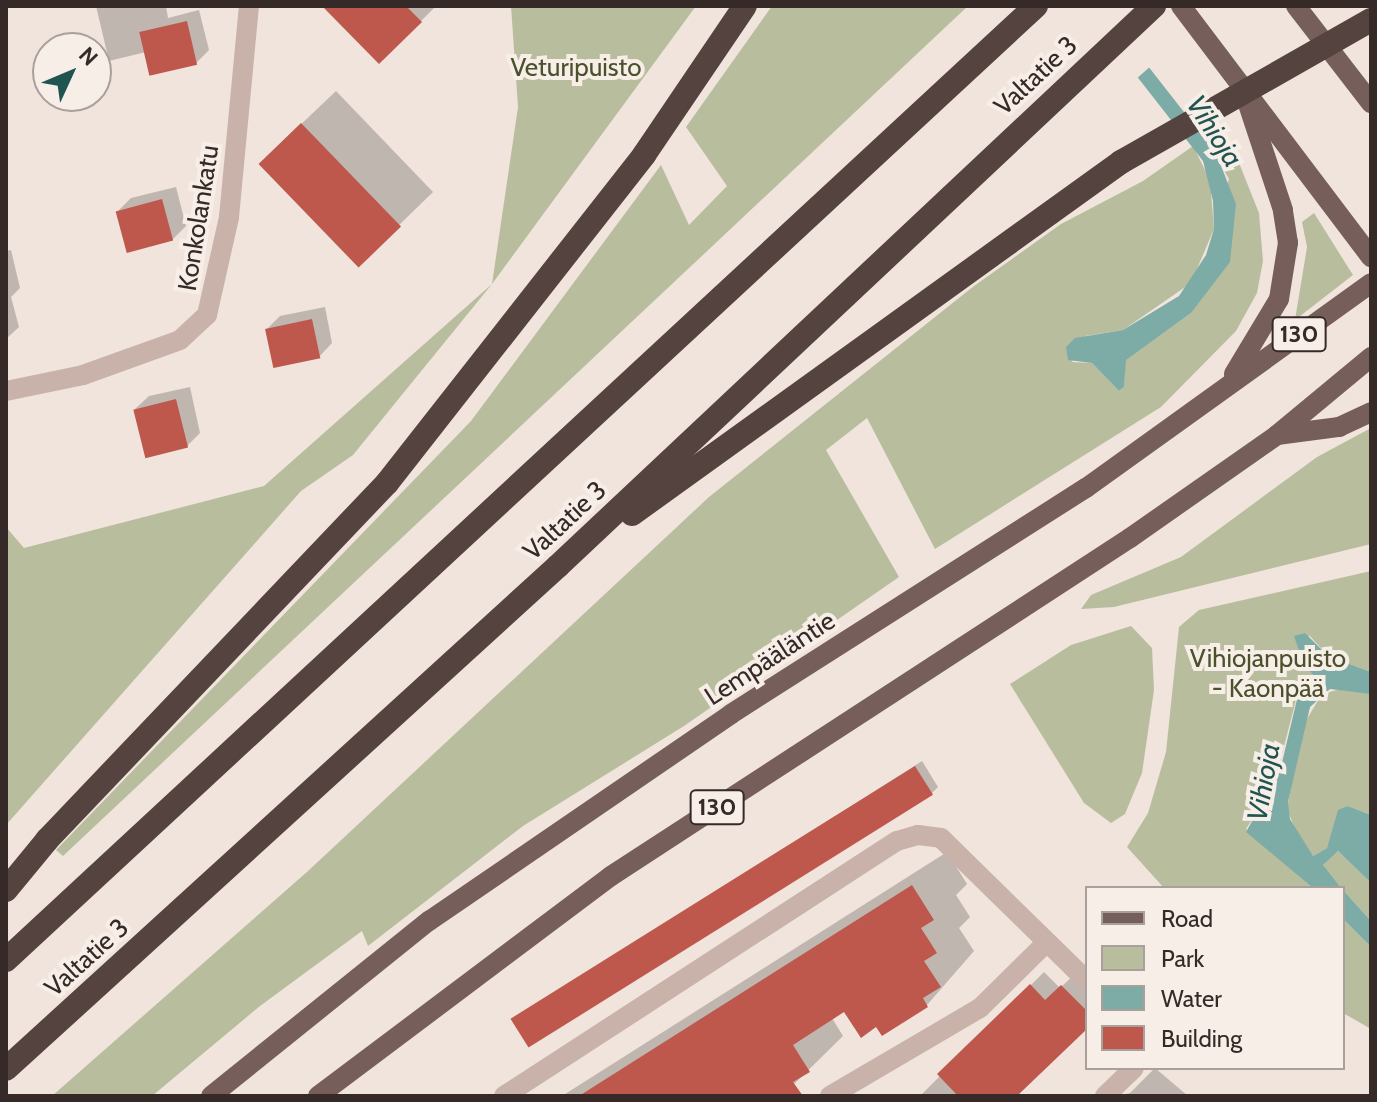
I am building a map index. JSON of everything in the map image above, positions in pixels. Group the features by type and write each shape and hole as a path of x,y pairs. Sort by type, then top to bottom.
{"highway":[{"path":"6,890 47,840 397,471 644,155 745,6"},
{"name":"Valtatie 3","path":"6,960 1036,6"},
{"name":"Valtatie 3","path":"6,1069 558,566 1063,88 1154,6"},
{"path":"558,566 1121,162 1371,20"}],"main road":[{"path":"1181,6 1371,257"},
{"path":"1296,6 1371,103"},
{"path":"1227,385 1279,299 1288,243 1283,210 1242,86"},
{"name":"Lempääläntie","path":"211,1096 429,921 731,714 1086,488 1371,283"},
{"path":"1277,435 1371,357"},
{"name":"130","path":"318,1096 611,876 993,630 1277,435 1339,427 1371,412"}],"street":[{"name":"Konkolankatu","path":"6,391 83,375 180,340 207,315 228,231 249,6"},
{"path":"504,1096 897,841 918,835 941,838 1085,979"},
{"path":"830,1096 980,1008 1047,942"},
{"path":"1105,1096 1132,1070"}],"green space":[{"name":"Veturipuisto","path":"511,6 696,6 492,284 518,107"},
{"path":"772,6 968,6 63,856 56,850 471,421 661,165 689,225 727,186 686,127"},
{"path":"1219,133 1239,163 1259,213 1263,261 1257,293 1236,331 1161,407 935,549 867,418 826,450 899,577 684,726 523,826 368,946 362,931 260,1006 152,1096 52,1096 308,871 709,497 974,286 1061,224 1143,181 1193,146 1210,180 1214,229 1191,283 1123,330 1085,336 1072,362 1092,363 1119,391 1124,387 1125,360 1191,313 1229,179 1206,140"},
{"path":"1314,213 1353,275 1295,320 1307,247 1302,222"},
{"path":"492,284 353,455 301,491 6,825 6,527 24,548 264,486"},
{"path":"1371,428 1371,544 1114,607 1081,609 1091,595 1181,557 1317,457"},
{"path":"1371,571 1371,672 1328,656 1309,635 1308,669 1314,676 1296,700 1274,785 1246,829 1311,886 1162,886 1127,847 1148,813 1166,752 1179,627 1199,610"},
{"path":"1131,626 1152,648 1154,690 1142,773 1125,814 1111,823 1084,803 1010,684 1071,645"},
{"name":"Vihiojanpuisto - Kaonpää","path":"1348,687 1371,694 1371,815 1348,806 1327,848 1313,856 1302,846 1287,809 1302,727 1322,694"},
{"path":"1338,851 1371,883 1371,921 1345,892 1345,886 1339,886 1324,869 1323,863"},
{"path":"1345,921 1371,947 1371,1029 1345,1014"}],"water":[{"path":"1101,6 1216,153 1236,204 1230,262 1191,313 1126,360 1124,387 1119,391 1092,363 1068,360 1066,347 1075,338 1123,330 1179,296 1206,255 1214,229 1213,201 1203,161 1121,56"},
{"path":"1305,633 1328,656 1371,672 1371,694 1330,689 1310,707 1288,802 1290,819 1313,856 1327,848 1338,810 1348,806 1371,815 1371,883 1338,851 1323,865 1339,886 1311,886 1246,832 1280,771 1298,695 1314,676 1304,665 1294,636"},
{"path":"1345,892 1371,921 1371,947 1345,921"}],"pier":[{"path":"1075,6 1106,6 1152,65 1135,80"}],"building":[{"path":"322,6 406,6 422,22 379,64"},
{"path":"187,21 197,65 149,76 139,32"},
{"path":"301,123 401,227 359,268 259,164"},
{"path":"162,199 173,241 127,253 116,211"},
{"path":"312,319 320,358 273,368 265,329"},
{"path":"176,399 188,448 145,458 133,410"},
{"path":"915,766 933,795 528,1048 510,1019"},
{"path":"912,885 934,920 921,928 937,953 924,961 941,987 923,998 928,1007 882,1036 876,1027 861,1038 844,1012 793,1045 810,1072 793,1082 803,1096 579,1096"},
{"path":"1030,984 1045,1000 1061,985 1085,1009 1085,1031 1017,1096 958,1096 937,1074"}],"water label":[{"name":"Vihioja","path":"1215,131"},
{"name":"Vihioja","path":"1263,782"}]}
